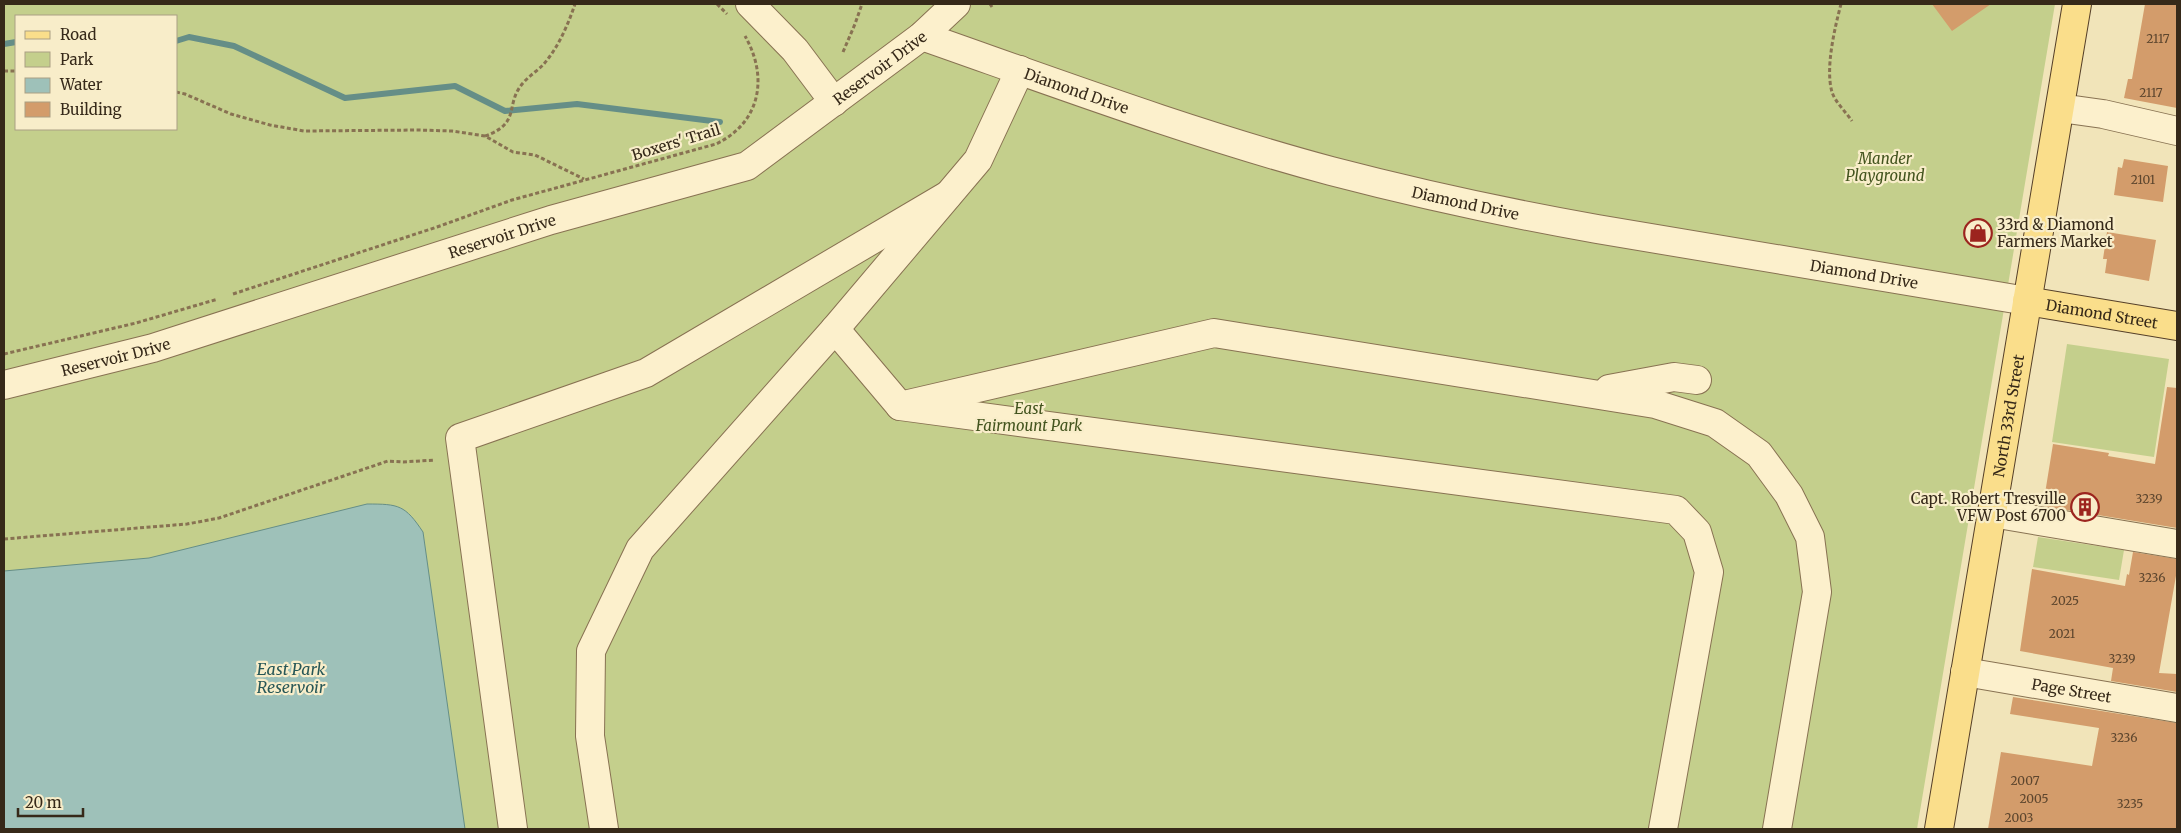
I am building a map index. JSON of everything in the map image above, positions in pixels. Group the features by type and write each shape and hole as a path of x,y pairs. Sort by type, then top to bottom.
{"main road":[{"name":"North 33rd Street","path":"1939,829 2077,4"},
{"name":"Diamond Street","path":"2027,301 2177,326"}],"street":[{"name":"Reservoir Drive","path":"4,385 153,348 551,220 747,166 922,36 956,4"},
{"path":"741,12 795,50 834,102"},
{"name":"Diamond Drive","path":"922,36 1179,125 1269,153 1339,173 1457,202 1597,229 2027,301"},
{"path":"604,829 590,736 591,651 640,549 834,329 978,160 1020,70"},
{"path":"2060,108 2104,114 2177,131"},
{"path":"513,829 460,438 646,373 948,195"},
{"path":"834,329 900,406 1676,510 1697,532 1709,572 1663,829"},
{"path":"900,406 1214,333 1655,404 1715,423 1759,454 1789,495 1810,537 1817,592 1777,829"},
{"path":"1589,393 1674,377 1697,380"},
{"path":"1992,513 2177,544"},
{"name":"Page Street","path":"1965,672 2177,708"}],"path":[{"path":"485,136 498,132 506,124 512,114 522,84 551,55 571,20 575,4"},
{"path":"717,4 741,12"},
{"path":"843,52 856,24 862,4"},
{"path":"1841,4 1834,31 1831,64 1832,92 1852,121"},
{"name":"Boxers' Trail","path":"4,354 136,324 437,227 484,209 585,179 716,144 731,137 741,128 753,109 756,92 755,60 744,35"},
{"path":"178,92 230,114 270,125 304,131 365,132 418,130 452,131 485,136 513,152 535,155 585,179"},
{"path":"4,539 187,524 219,518 388,461 434,460"}],"green space":[{"name":"East Fairmount Park","path":"4,4 2055,4 1917,829 4,829"},
{"path":"2067,344 2169,359 2154,457 2052,442"},
{"path":"2038,537 2124,550 2119,580 2033,567"}],"water":[{"name":"East Park Reservoir","path":"367,504 394,506 406,511 423,532 465,829 4,829 4,571 149,558"}],"building":[{"path":"1932,4 1991,4 1952,31"},
{"path":"2145,4 2177,4 2177,108 2124,98 2128,79 2132,79"},
{"path":"2124,159 2168,166 2163,202 2114,195 2118,167 2122,168"},
{"path":"2107,232 2156,240 2149,281 2105,273 2107,259 2103,259"},
{"path":"2167,387 2177,388 2177,528 2043,506 2053,444 2109,453 2108,456 2155,464"},
{"path":"2133,552 2177,559 2177,570 2159,673 2177,674 2177,692 2111,681 2113,668 2020,651 2032,569 2125,586"},
{"path":"2013,697 2177,723 2177,829 1988,829 2001,752 2092,766 2099,728 2010,714"}],"waterway":[{"path":"178,40 189,37 234,46 345,98 455,86 505,111 577,104 720,122"},
{"path":"4,44 15,42"}],"place":[{"name":"33rd & Diamond Farmers Market","path":"1978,233"},
{"name":"Capt. Robert Tresville VFW Post 6700","path":"2085,507"}],"park label":[{"name":"Mander Playground","path":"1885,166"}]}
